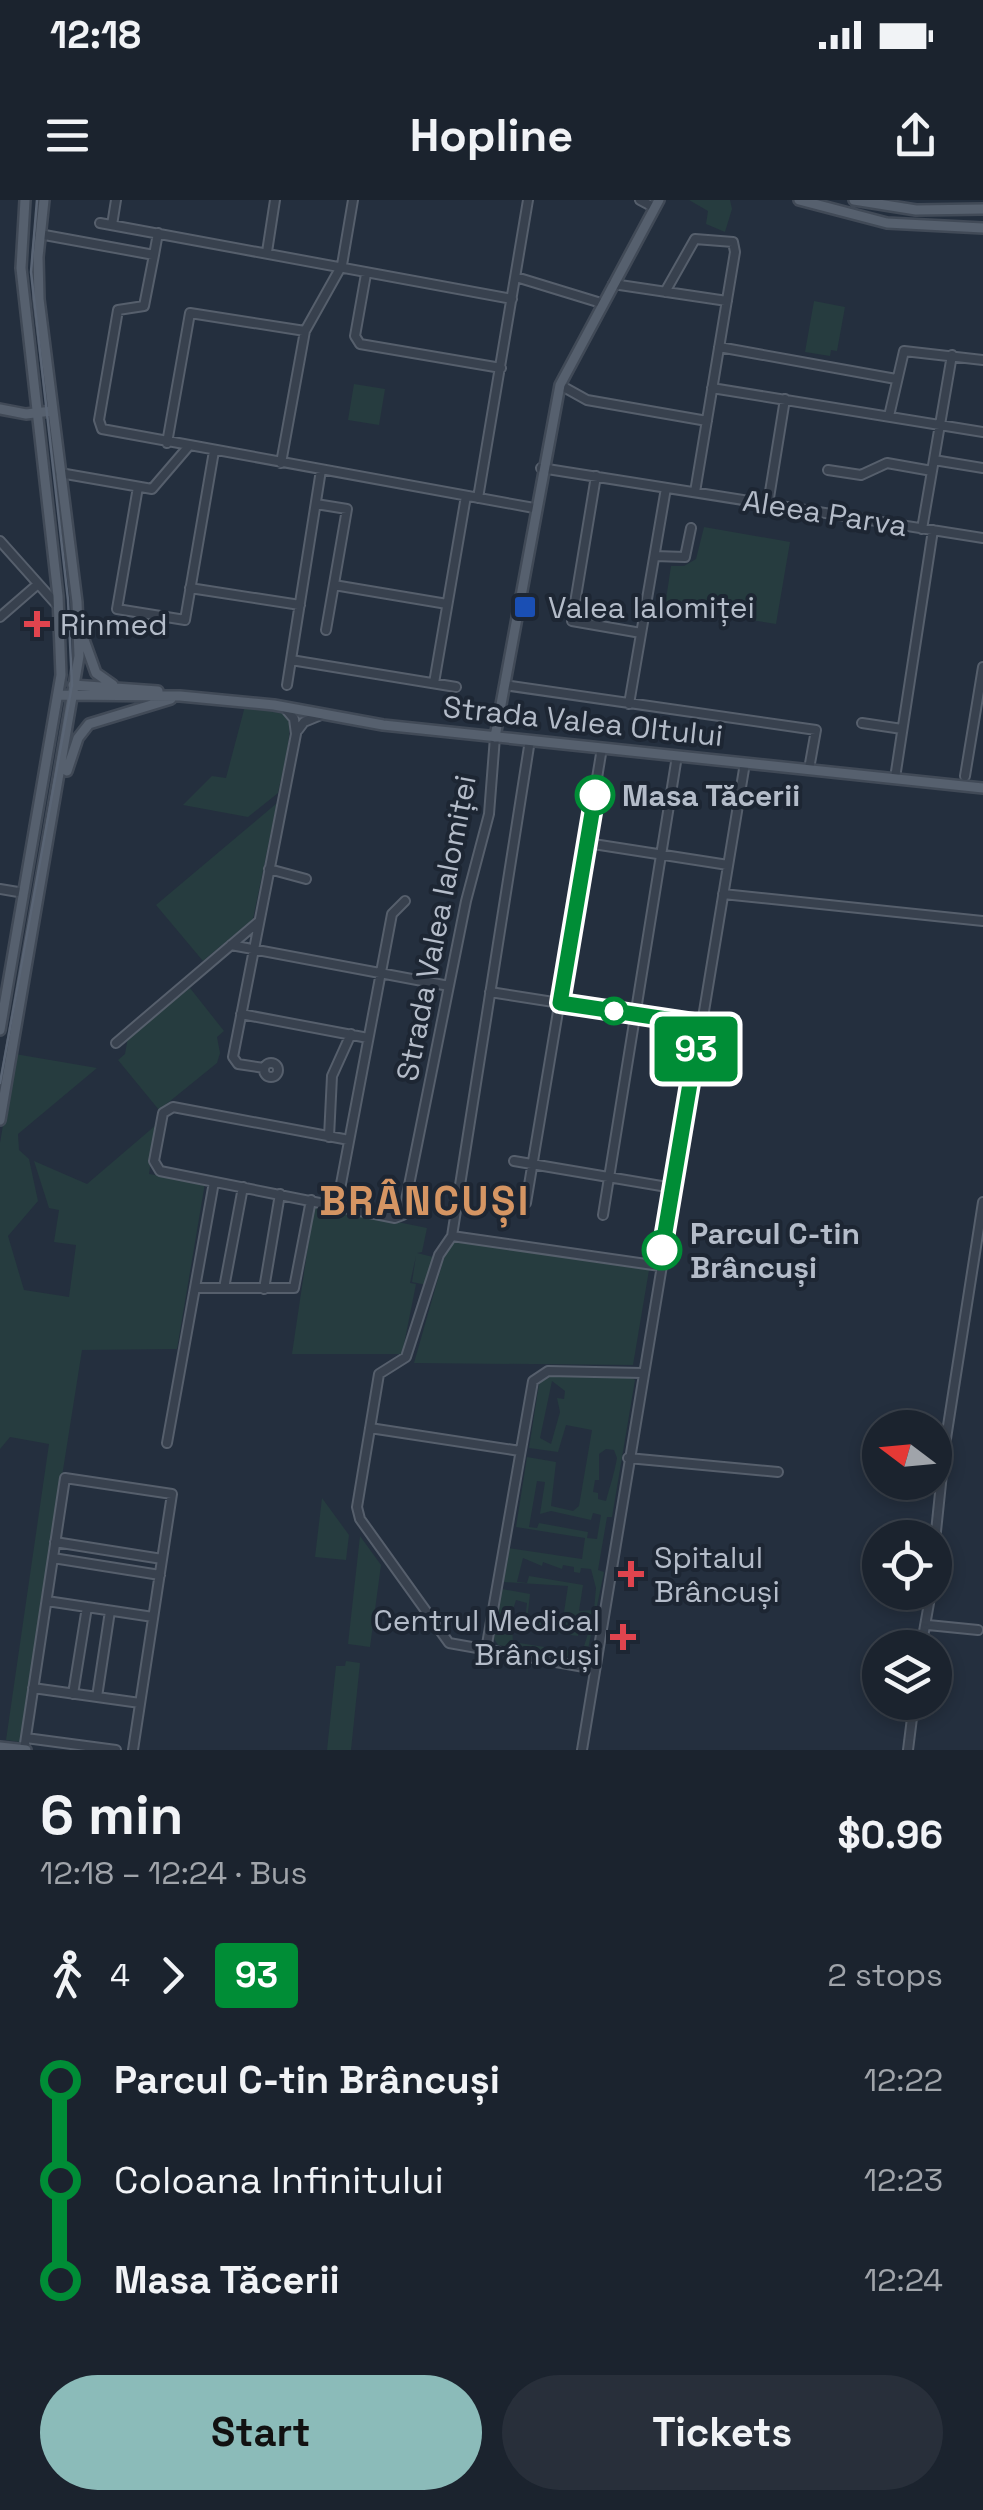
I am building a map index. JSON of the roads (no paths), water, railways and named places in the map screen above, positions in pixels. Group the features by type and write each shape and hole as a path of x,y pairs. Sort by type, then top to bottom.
{"main road":[{"path":"0,1030 60,690 58,606 22,278 20,234 25,200"},
{"path":"0,1120 76,690 78,621 38,277 44,200"},
{"path":"799,200 887,224 983,228"},
{"path":"854,200 916,210 982,209"},
{"name":"Strada Valea Ialomiței","path":"495,736 541,468 560,385 657,204"},
{"path":"20,234 32,242 40,234"},
{"path":"22,278 31,272 38,277"},
{"path":"0,408 35,414 52,411"},
{"path":"78,621 92,666 116,686"},
{"name":"Strada Valea Oltului","path":"76,690 116,686 180,696"},
{"name":"Strada Valea Oltului","path":"60,690 284,706 320,716 983,788"},
{"path":"56,802 78,738 88,724 180,696"},
{"path":"50,749 66,751"},
{"path":"0,1747 25,1750"}],"street":[{"path":"112,225 116,200"},
{"path":"266,252 275,200"},
{"path":"281,463 305,331 342,265 353,200"},
{"path":"478,498 528,200"},
{"path":"640,200 657,204"},
{"path":"981,200 982,209"},
{"path":"100,223 512,299"},
{"path":"158,232 144,306 120,307 116,314 99,420 102,429 534,508"},
{"path":"40,234 154,255"},
{"path":"665,292 694,238 724,239 735,248 695,492"},
{"path":"366,274 354,336 360,344 501,368"},
{"path":"516,277 601,304"},
{"path":"612,284 727,301"},
{"path":"166,443 190,313 305,331"},
{"path":"719,348 896,379"},
{"path":"889,416 904,351 983,360"},
{"path":"922,529 952,355"},
{"path":"560,385 587,400 706,421"},
{"path":"712,388 983,432"},
{"path":"768,504 785,399"},
{"path":"60,473 154,488 188,446"},
{"path":"138,487 117,608 184,620 214,451"},
{"path":"934,460 983,468"},
{"path":"828,470 861,475 887,463 932,471"},
{"name":"Aleea Parva","path":"541,468 983,538"},
{"path":"287,685 321,470"},
{"path":"596,476 572,620 641,633"},
{"path":"629,704 666,488"},
{"path":"434,683 466,496"},
{"path":"316,504 347,509 326,630"},
{"path":"655,556 685,557 691,528"},
{"path":"895,778 933,530"},
{"path":"0,541 58,606"},
{"path":"0,617 38,584"},
{"path":"334,585 447,604"},
{"path":"190,588 300,605"},
{"path":"291,660 456,687"},
{"path":"965,776 983,667"},
{"path":"504,685 816,730 809,770"},
{"path":"264,1068 234,1060 296,734 294,720 284,706"},
{"path":"296,734 304,722 320,716"},
{"path":"862,723 902,729"},
{"name":"Strada Valea Ialomiței","path":"337,1205 395,1218 403,1215 490,814 495,736"},
{"path":"972,736 983,738"},
{"path":"530,740 452,1236 439,1255 407,1356 383,1369 357,1502 360,1519 446,1641 596,1668"},
{"path":"526,1203 602,748"},
{"path":"603,1215 678,756"},
{"path":"582,1750 745,763"},
{"path":"587,842 728,864"},
{"path":"270,869 306,879"},
{"path":"0,889 24,893"},
{"path":"723,894 983,920"},
{"path":"349,1140 172,1107 163,1113 156,1168 337,1205 392,914 405,901"},
{"path":"116,1043 259,921"},
{"path":"231,945 450,986"},
{"path":"490,992 700,1024"},
{"path":"242,1014 368,1038"},
{"path":"329,1136 332,1076 351,1034"},
{"path":"514,1161 673,1188"},
{"path":"167,1443 214,1182"},
{"path":"224,1288 243,1187"},
{"path":"264,1290 280,1194"},
{"path":"195,1288 294,1288 311,1200"},
{"path":"937,1520 983,1202"},
{"path":"452,1236 660,1266"},
{"path":"486,1650 532,1385 539,1374 642,1373"},
{"path":"370,1428 520,1451"},
{"path":"628,1458 778,1472"},
{"path":"25,1750 65,1478 172,1494 133,1750"},
{"path":"56,1542 162,1559"},
{"path":"53,1558 160,1574"},
{"path":"46,1601 153,1617"},
{"path":"73,1694 88,1607"},
{"path":"926,1630 929,1610"},
{"path":"97,1697 110,1611"},
{"path":"928,1624 978,1630"},
{"path":"33,1688 140,1703"},
{"path":"908,1750 912,1720"},
{"path":"26,1738 116,1750"}],"tram line":[{"path":"0,1083 72,685 68,600 31,272 37,200"}],"place":[{"name":"Valea Ialomiței","path":"525,607"},
{"name":"Rinmed","path":"37,624"},
{"name":"Masa Tăcerii","path":"595,795"},
{"name":"Parcul C-tin Brâncuși","path":"662,1250"},
{"name":"Spitalul Brâncuși","path":"631,1574"},
{"name":"Centrul Medical Brâncuși","path":"623,1637"}],"district":[{"name":"BRÂNCUȘI","path":"425,1201"}]}
